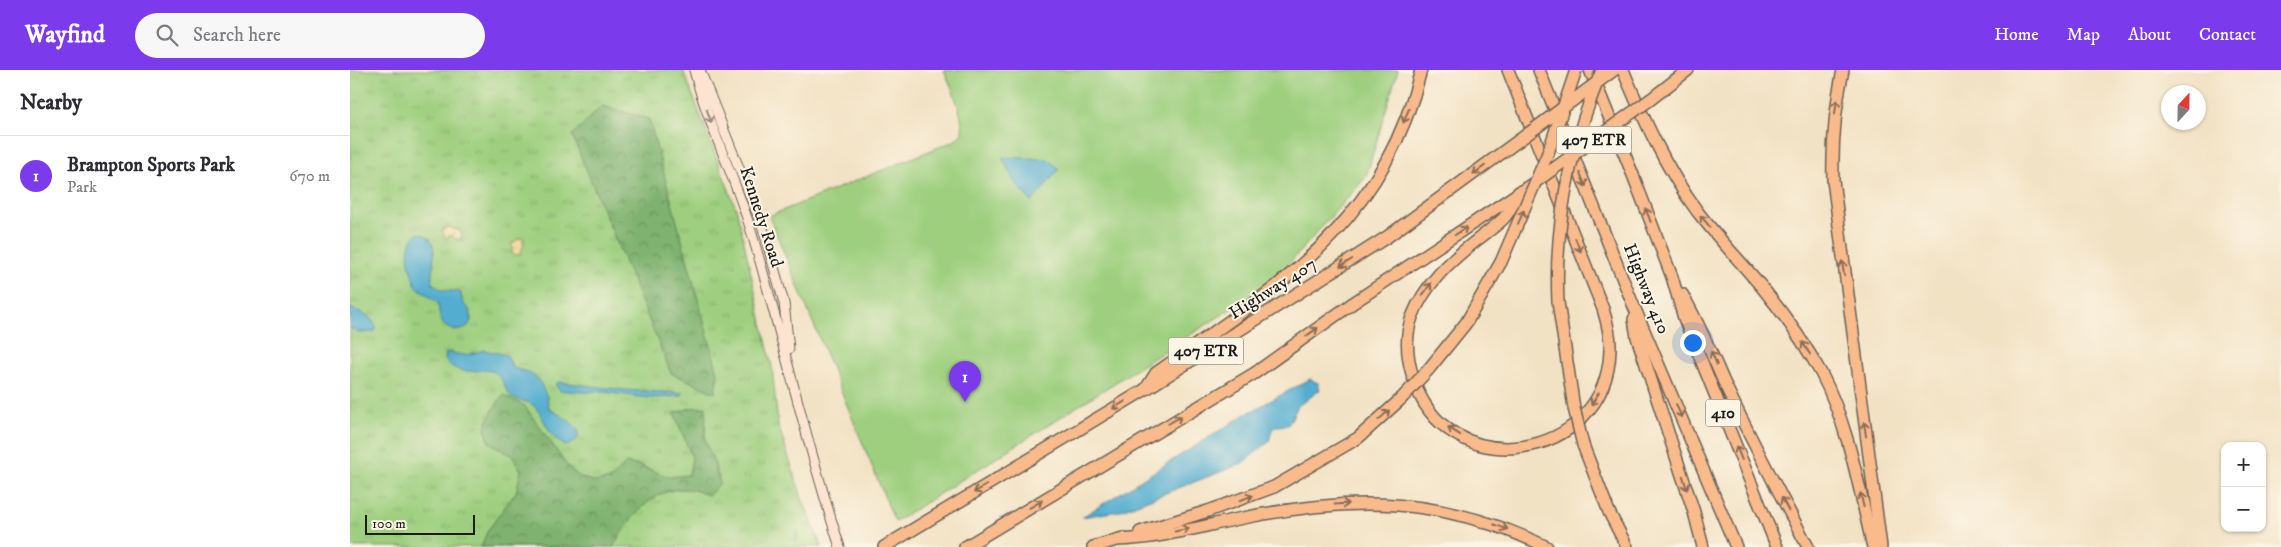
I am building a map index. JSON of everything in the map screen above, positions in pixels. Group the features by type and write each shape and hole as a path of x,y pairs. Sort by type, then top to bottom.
{"highway":[{"path":"1146,390 1156,373 1280,285 1309,259 1348,218 1370,188 1396,141 1408,112 1421,70"},
{"path":"1508,70 1603,309 1610,350 1605,378 1600,391 1575,425 1540,443 1517,449 1504,449 1476,443 1458,435 1433,414 1415,386 1410,366 1408,334 1417,306 1433,280 1462,252 1504,218 1519,192"},
{"name":"Highway 410","path":"1539,70 1632,302 1736,547"},
{"path":"1093,547 1274,488 1358,438 1401,400 1466,323 1501,262 1548,153 1576,70"},
{"name":"Highway 410","path":"1590,70 1672,277 1684,318 1777,547"},
{"path":"1602,70 1580,126 1570,167 1559,244 1558,302 1574,408 1583,445 1609,512 1627,547"},
{"name":"Highway 407","path":"884,547 1146,390 1387,237 1614,70"},
{"path":"1623,70 1649,131 1673,177 1699,213 1777,306 1802,341 1822,375 1841,420 1853,461 1873,547"},
{"name":"407 ETR","path":"965,547 1255,373 1353,303 1538,180 1651,99 1688,70"},
{"path":"1843,70 1834,120 1833,180 1881,547"},
{"path":"1672,277 1698,321 1723,380 1770,476 1808,547"},
{"path":"1632,302 1637,337 1681,469 1703,547"},
{"path":"1116,540 1137,540 1255,515 1308,507 1385,503 1431,508 1470,517 1517,533 1547,547"}],"main road":[{"name":"Kennedy Road","path":"694,70 752,232 792,376 818,480 840,547"},
{"name":"Kennedy Road","path":"700,70 763,228 784,303 792,376"}],"green space":[{"path":"350,70 683,70 737,211 772,367 778,425 803,501 822,547 795,547 798,530 794,547 350,547"},
{"path":"944,70 1398,70 1366,177 1272,283 895,522 769,216 954,141 962,132 962,126 956,101"},
{"path":"602,106 649,119 718,373 715,393 671,373 572,135"},
{"path":"503,395 524,405 569,468 580,477 595,482 611,479 626,463 641,466 669,477 689,475 692,457 674,413 691,408 706,407 705,440 720,483 709,495 695,490 673,490 651,500 642,507 626,526 613,547 481,547 488,530 516,492 521,471 513,456 489,442 485,427"}],"sand":[{"path":"448,227 460,231 463,237 460,237 461,240 455,239 452,235 445,238 442,230"},
{"path":"520,238 523,239 524,244 520,254 515,255 511,252 513,248 511,244"}],"water":[{"path":"1002,157 1048,159 1059,169 1032,202 1014,181"},
{"path":"418,233 431,240 433,246 432,283 441,290 460,292 463,303 470,311 470,322 464,329 455,330 445,326 440,318 438,303 416,286 408,258 408,251"},
{"path":"350,308 372,320 376,328 374,332 359,333 350,328"},
{"path":"484,350 507,355 513,368 528,372 539,380 547,397 549,409 568,420 578,430 578,436 575,441 566,446 555,438 534,405 512,397 497,374 486,370 459,370 445,360 446,353 467,354"},
{"path":"1310,379 1318,383 1320,390 1298,406 1288,425 1277,426 1272,429 1269,442 1241,464 1119,511 1082,517 1246,414"},
{"path":"559,382 624,390 683,393 681,396 650,398 594,391 560,391 555,384"}],"place":[{"name":"Brampton Sports Park","path":"965,402"}]}
